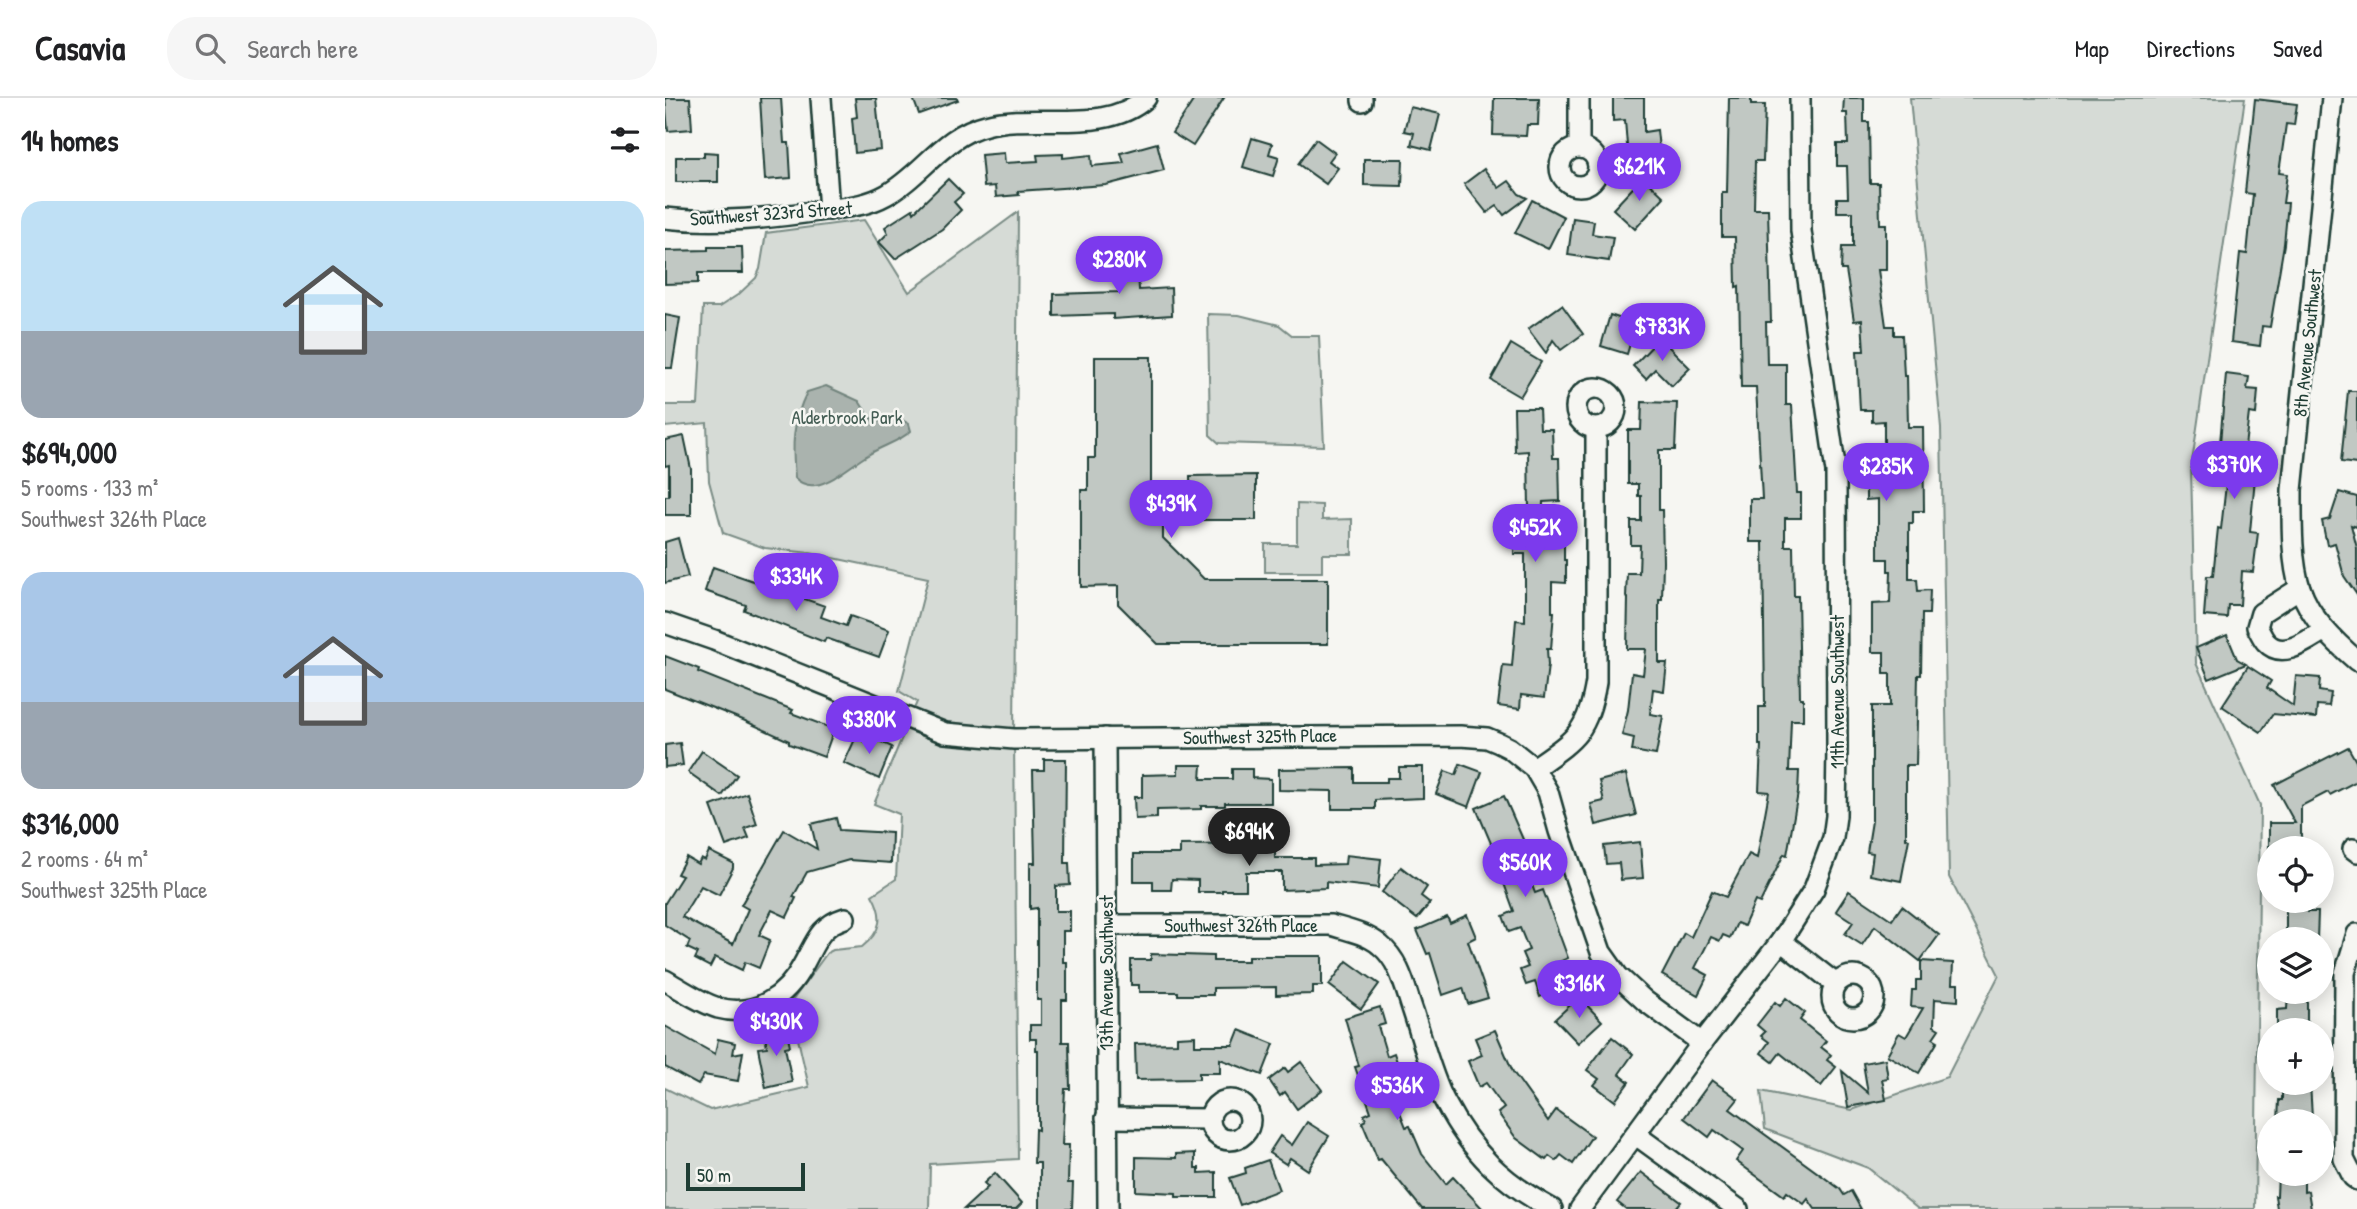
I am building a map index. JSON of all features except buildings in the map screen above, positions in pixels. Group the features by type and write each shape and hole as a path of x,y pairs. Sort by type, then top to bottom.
{"street":[{"path":"821,98 829,209"},
{"path":"1579,98 1579,147"},
{"name":"11th Avenue Southwest","path":"1580,1209 1781,941 1814,889 1833,838 1836,816 1836,472 1801,231 1800,98"},
{"name":"8th Avenue Southwest","path":"2332,98 2292,490 2292,533 2300,588 2325,630 2357,661"},
{"name":"Southwest 323rd Street","path":"665,218 703,221 787,216 862,206 888,194 939,150 960,135 983,125 1026,120 1110,117 1125,113 1144,100"},
{"path":"1534,768 1571,742 1585,725 1593,705 1596,682 1596,429"},
{"path":"2300,588 2261,613 2257,627 2267,644 2281,650 2298,646 2325,630"},
{"name":"Southwest 325th Place","path":"665,623 945,733 1014,739 1487,738 1509,748 1534,768 1548,792 1601,952 1618,976 1645,1001 1702,1043"},
{"name":"13th Avenue Southwest","path":"1105,738 1108,1209"},
{"path":"665,981 719,1008 733,1010 760,1006 788,988 818,935 830,923 845,918"},
{"name":"Southwest 326th Place","path":"1107,925 1331,925 1363,935 1380,945 1397,963 1444,1100 1473,1149 1497,1173 1526,1195 1552,1209"},
{"path":"2357,934 2345,973 2344,1159 2357,1180"},
{"path":"1781,941 1836,984"},
{"path":"1106,1118 1210,1119"},
{"path":"1636,1135 1738,1209"}],"green space":[{"path":"1910,98 2245,98 2191,469 2196,663 2260,805 2260,836 2257,836 2255,1209 1918,1209 1868,1168 1765,1129 1761,1091 1852,1110 1947,1077 1999,975 1949,877 1941,428"},
{"name":"Alderbrook Park","path":"1018,212 1014,739 1018,1159 930,1164 929,1209 665,1209 665,1088 710,1110 809,1087 790,1004 827,953 862,947 877,929 879,916 872,895 896,879 899,814 874,804 917,702 899,691 928,578 810,553 765,548 723,533 709,481 707,423 665,427 665,405 698,405 703,307 719,307 739,294 756,278 766,233 864,220 909,292"},
{"path":"1208,314 1239,315 1279,325 1293,336 1319,336 1324,446 1219,443 1210,435"},
{"path":"1297,504 1322,505 1322,520 1352,519 1352,554 1322,554 1322,572 1265,572 1265,544 1297,544"}],"shaded area":[{"path":"826,386 859,401 870,418 881,421 897,417 909,424 911,431 829,480 806,485 795,478 796,424 807,392"}]}
